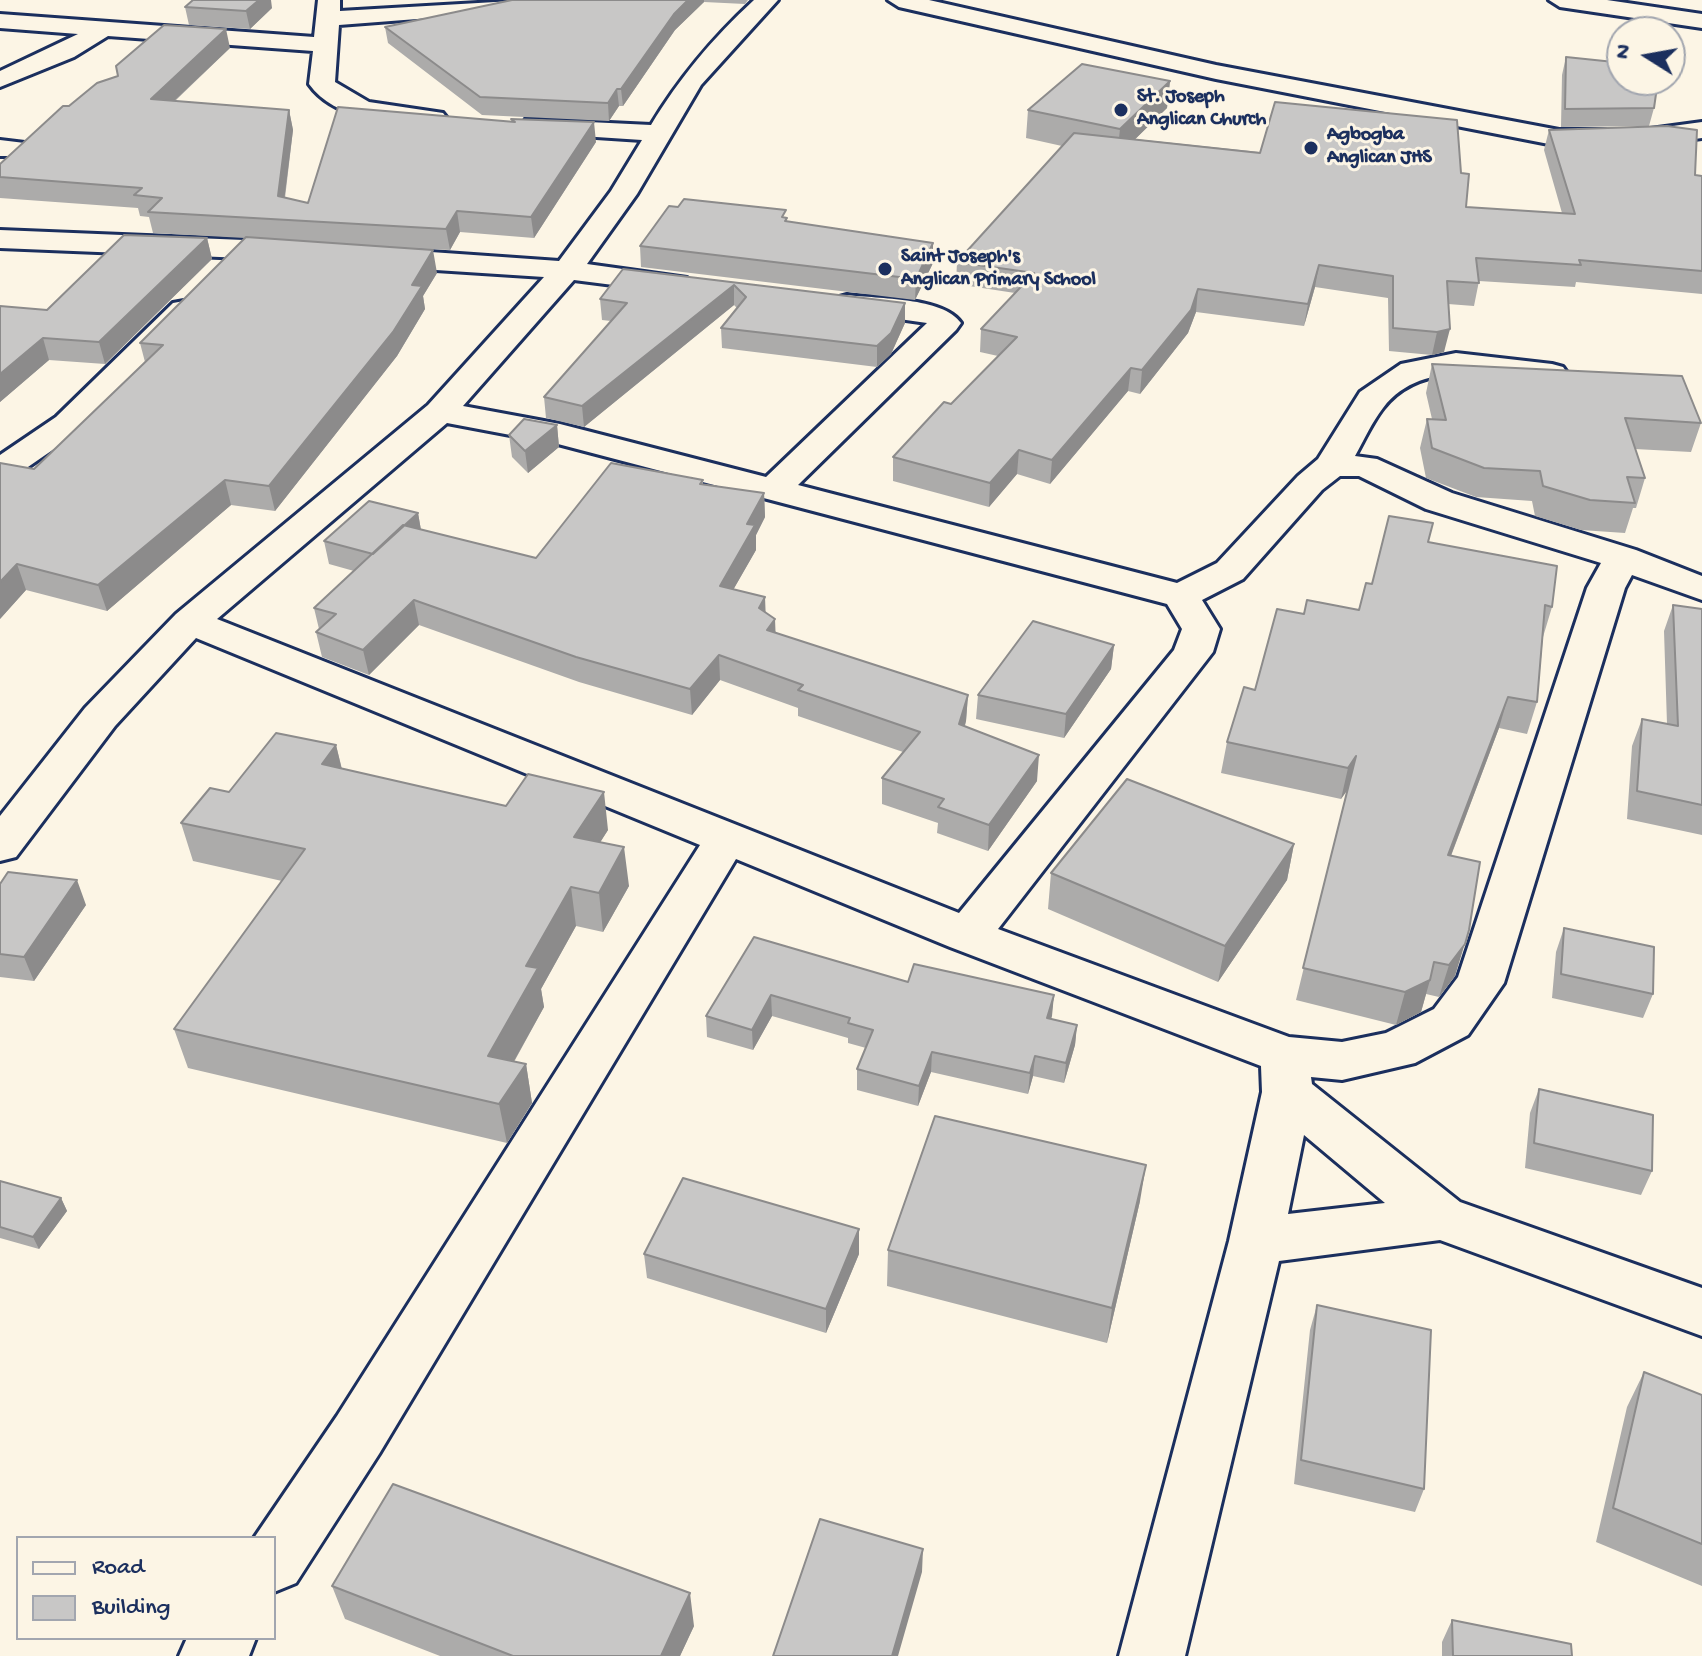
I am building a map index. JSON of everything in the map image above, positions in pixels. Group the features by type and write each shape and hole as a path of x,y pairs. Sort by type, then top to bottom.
{"street":[{"path":"0,846 100,717 190,622 440,412 567,270 623,194 656,133 690,82 767,0"},
{"path":"899,0 1216,72 1546,136 1643,138 1702,130"},
{"path":"1560,0 1702,21"},
{"path":"455,120 358,108 334,98 322,84 329,10 521,4"},
{"path":"138,31 159,14"},
{"path":"0,21 325,45"},
{"path":"0,80 65,52 103,29"},
{"path":"517,124 656,133"},
{"path":"0,239 320,253"},
{"path":"0,471 68,424 243,248"},
{"path":"351,255 567,270 705,287"},
{"path":"774,489 945,323 936,315 813,300"},
{"path":"440,412 560,434 1181,596 1230,571 1310,483 1331,466 1372,399 1412,371 1456,363 1576,377"},
{"path":"1331,466 1365,466 1439,501 1623,558 1702,589"},
{"path":"1286,1073 1397,1050 1451,1022 1480,983 1606,588 1623,558"},
{"path":"967,935 1193,652 1201,629 1181,596"},
{"path":"190,622 967,935 1286,1073 1441,1218 1702,1312"},
{"path":"276,1559 358,1435 727,838"},
{"path":"1152,1656 1256,1241 1286,1073"},
{"path":"1256,1241 1441,1218"}],"building":[{"path":"193,0 259,0 246,11 185,7"},
{"path":"512,0 688,0 674,14 608,103 480,97 385,27"},
{"path":"164,25 226,29 151,99 289,110 278,196 308,203 338,107 515,122 511,119 594,122 531,217 457,211 446,229 148,212 162,198 134,195 142,188 0,177 0,164 63,106 69,106 97,83 118,76 116,66"},
{"path":"1566,57 1606,61 1606,96 1656,96 1654,108 1565,109"},
{"path":"1082,64 1170,81 1120,129 1028,110"},
{"path":"1275,102 1457,120 1461,173 1469,174 1466,207 1575,214 1549,130 1667,126 1697,130 1695,175 1702,176 1702,271 1579,260 1581,265 1476,258 1479,283 1447,281 1450,329 1437,332 1393,328 1393,276 1319,265 1308,304 1198,289 1191,310 1142,370 1131,368 1052,460 1019,450 990,483 893,457 944,402 951,404 1017,337 981,329 1034,273 957,262 1074,133 1260,153"},
{"path":"684,199 786,210 782,217 787,218 785,221 933,243 916,279 640,246 669,206 678,207"},
{"path":"124,235 207,238 99,342 43,338 0,374 0,306 47,310"},
{"path":"246,237 433,250 412,285 422,286 393,332 269,486 225,480 98,585 17,564 0,582 0,463 34,469 163,345 140,343"},
{"path":"623,269 905,303 891,333 877,346 721,328 746,297 734,285 582,406 544,397 627,303 600,299"},
{"path":"1432,364 1682,376 1701,423 1625,418 1645,478 1627,477 1635,503 1590,500 1543,486 1540,471 1484,468 1432,448 1427,419 1446,420"},
{"path":"524,419 557,425 525,451 509,435"},
{"path":"611,463 703,480 700,484 764,493 747,524 755,525 720,586 765,597 759,608 775,619 767,630 968,695 959,724 1039,755 989,825 938,807 944,799 882,778 920,732 798,690 803,685 719,655 690,689 576,657 414,600 363,650 316,632 336,614 314,608 403,525 536,558"},
{"path":"369,501 418,513 373,554 324,541"},
{"path":"1389,516 1433,523 1428,542 1557,566 1552,607 1545,605 1537,702 1508,697 1448,855 1480,862 1465,944 1449,965 1434,962 1430,980 1405,992 1303,968 1356,756 1348,768 1227,742 1244,687 1255,690 1277,609 1304,614 1307,600 1359,610 1366,583 1372,584"},
{"path":"1673,605 1702,609 1702,805 1637,791 1642,719 1678,726"},
{"path":"1033,621 1114,645 1066,714 978,695"},
{"path":"276,733 336,745 322,764 506,806 528,774 604,792 574,837 624,847 599,893 571,887 526,966 538,968 488,1056 526,1064 499,1104 174,1029 305,849 181,823 210,788 229,792"},
{"path":"1127,779 1294,844 1225,946 1051,873"},
{"path":"8,872 77,880 24,957 0,954 0,884"},
{"path":"1564,928 1654,947 1653,994 1561,974"},
{"path":"754,937 908,982 914,964 1054,995 1047,1018 1077,1025 1066,1063 1035,1056 1030,1073 932,1052 919,1086 857,1069 873,1030 848,1023 850,1018 771,995 752,1030 706,1016"},
{"path":"1539,1089 1653,1115 1652,1171 1534,1143"},
{"path":"935,1116 1146,1165 1112,1308 888,1250"},
{"path":"683,1178 859,1229 826,1309 644,1254"},
{"path":"0,1181 61,1198 33,1237 0,1227"},
{"path":"1317,1305 1431,1330 1424,1489 1301,1460"},
{"path":"1644,1372 1702,1395 1702,1544 1613,1508"},
{"path":"393,1484 690,1593 661,1656 513,1656 332,1586"},
{"path":"820,1519 923,1549 892,1656 773,1656"},
{"path":"1452,1620 1571,1644 1572,1656 1453,1656"}],"place":[{"name":"St. Joseph Anglican Church","path":"1121,110"},
{"name":"Agbogba Anglican JHS","path":"1311,148"},
{"name":"Saint Joseph's Anglican Primary School","path":"885,269"}]}
